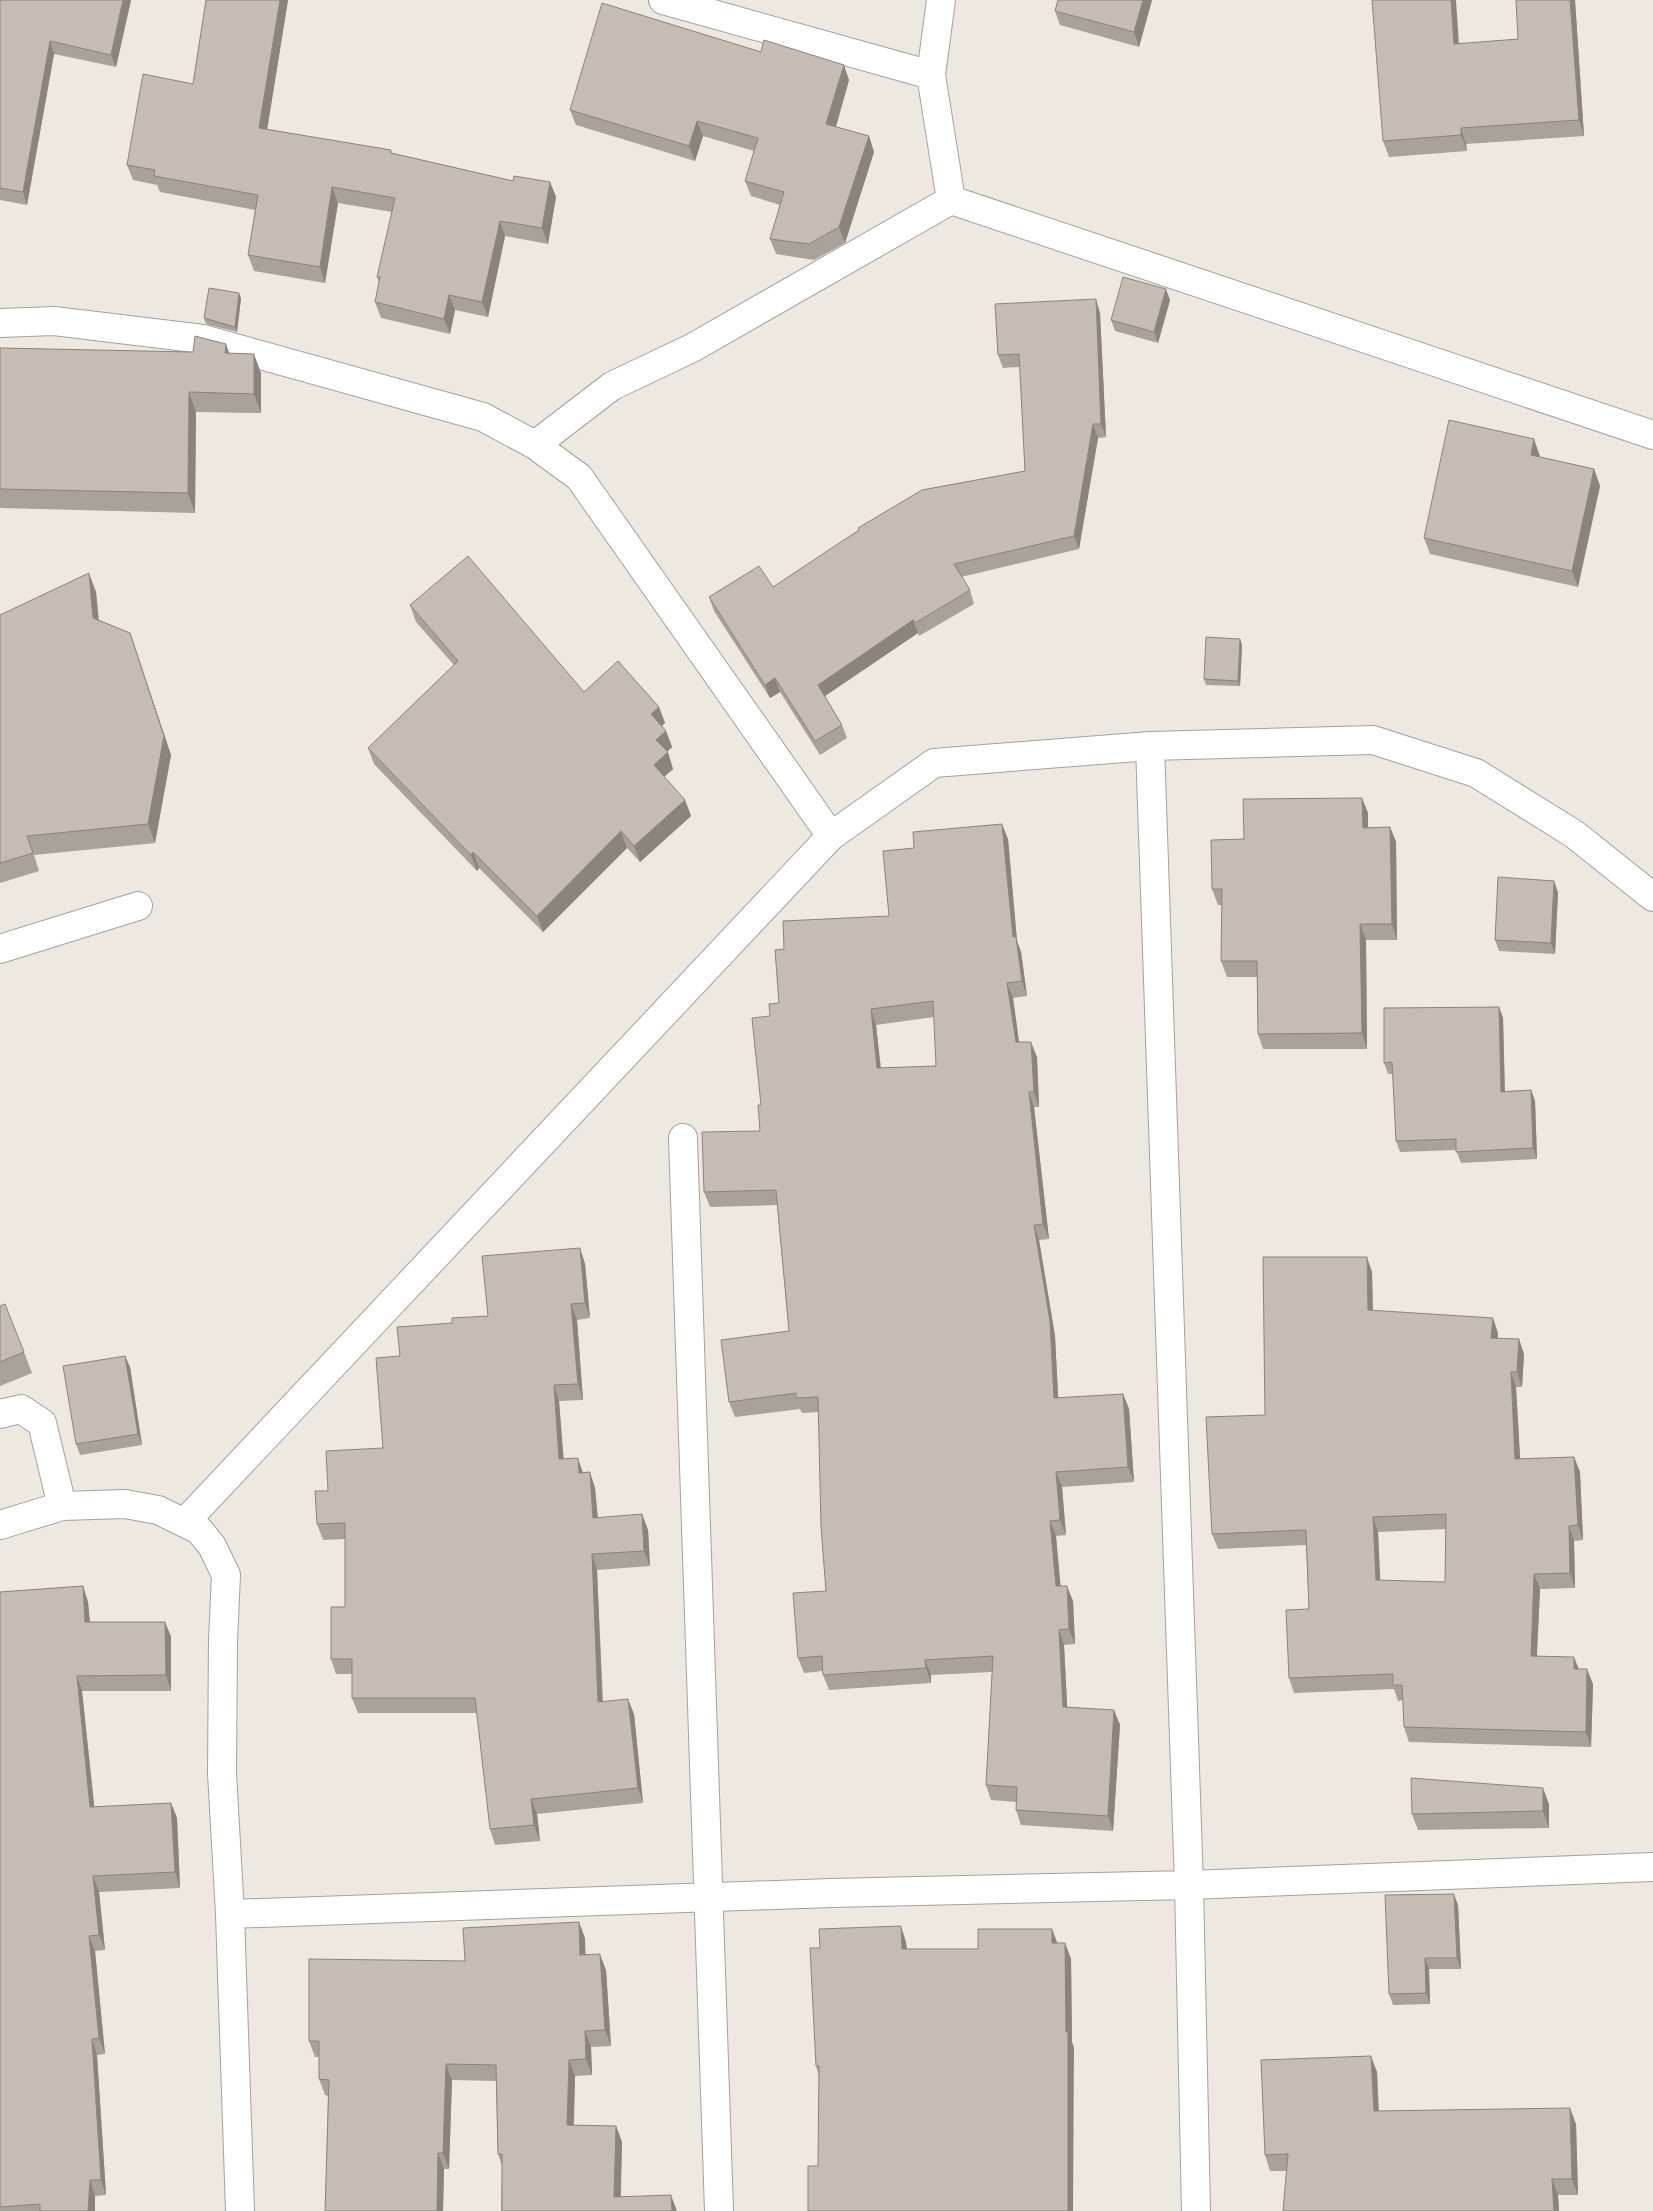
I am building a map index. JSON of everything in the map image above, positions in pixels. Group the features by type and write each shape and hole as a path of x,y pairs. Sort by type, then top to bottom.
{"street":[{"path":"663,0 931,76"},
{"path":"941,0 931,76 951,200"},
{"path":"535,444 612,386 692,348 951,200 1653,435"},
{"path":"0,323 54,321 202,339 483,416 535,444 579,477 831,836"},
{"path":"185,1522 831,836 934,763 1150,746 1373,740 1476,773 1574,834 1653,897"},
{"path":"1150,746 1189,1885 1196,2211"},
{"path":"0,949 138,906"},
{"path":"683,1138 719,2211"},
{"path":"0,1414 21,1410 42,1423 62,1506"},
{"path":"0,1525 62,1506 125,1504 158,1510 199,1530 212,1546 226,1575 223,1640 222,1773 230,1914 240,2211"},
{"path":"230,1914 707,1897 1189,1885 1653,1867"}],"building":[{"path":"0,0 123,0 111,55 50,41 23,192 0,188"},
{"path":"206,0 280,0 259,128 391,150 391,153 513,181 514,176 550,182 542,228 500,221 482,302 449,295 444,319 375,302 380,277 377,277 395,198 332,187 320,267 248,255 258,195 154,176 155,170 127,165 143,74 193,84"},
{"path":"1058,0 1143,0 1134,32 1055,11"},
{"path":"1372,0 1451,0 1454,44 1518,39 1516,0 1570,0 1579,120 1461,128 1461,135 1383,141"},
{"path":"602,3 761,52 764,40 844,65 826,124 869,136 839,227 809,244 770,239 784,192 745,181 758,138 697,121 689,146 570,110"},
{"path":"1123,277 1166,289 1154,332 1111,320"},
{"path":"209,288 239,293 235,327 204,318"},
{"path":"1096,299 1101,424 1093,424 1074,536 954,564 970,590 915,623 913,620 818,685 842,725 815,741 775,678 765,685 709,597 759,566 773,587 859,530 858,528 922,490 1025,471 1019,354 998,355 995,304"},
{"path":"195,336 226,344 225,353 254,354 254,394 189,392 188,493 0,489 0,348 193,352"},
{"path":"1449,420 1534,439 1531,455 1594,469 1572,571 1424,538"},
{"path":"468,556 584,692 618,661 659,707 651,714 666,731 656,740 668,752 654,765 685,800 634,846 621,831 537,916 473,852 471,855 368,748 458,661 410,605"},
{"path":"89,573 93,618 130,633 164,736 148,824 27,836 33,853 0,863 0,615"},
{"path":"1206,637 1240,639 1238,681 1204,679"},
{"path":"1362,798 1363,828 1390,827 1392,924 1360,924 1362,1033 1258,1034 1257,961 1221,961 1222,889 1212,889 1211,840 1244,839 1243,799"},
{"path":"1002,824 1013,937 1016,937 1022,981 1007,983 1016,1042 1031,1042 1034,1092 1029,1092 1043,1224 1034,1225 1050,1321 1054,1398 1123,1394 1128,1467 1056,1472 1060,1520 1050,1521 1056,1586 1067,1586 1069,1629 1059,1630 1063,1707 1114,1710 1108,1816 1016,1810 1017,1787 986,1785 993,1656 925,1660 926,1668 823,1675 822,1656 798,1658 793,1593 826,1591 821,1527 818,1397 796,1398 796,1393 729,1402 721,1340 789,1331 776,1190 704,1192 702,1132 760,1131 758,1105 761,1105 752,1018 770,1016 769,1004 779,1003 775,950 784,949 783,921 889,916 883,851 914,848 913,832","holes":["933,1001 936,1066 877,1068 871,1009"]},
{"path":"1498,877 1554,881 1551,943 1495,940"},
{"path":"1499,1007 1501,1092 1531,1090 1533,1148 1456,1152 1456,1139 1396,1141 1392,1062 1384,1063 1384,1008"},
{"path":"580,1248 585,1303 571,1304 578,1384 554,1385 559,1459 578,1458 579,1473 590,1472 593,1518 642,1514 644,1551 592,1554 598,1702 628,1699 638,1788 531,1799 534,1825 490,1829 475,1698 352,1698 352,1659 331,1659 331,1607 345,1607 345,1523 317,1524 315,1491 328,1491 326,1451 383,1448 376,1358 400,1356 397,1327 452,1323 452,1318 488,1316 482,1256"},
{"path":"1263,1257 1367,1257 1368,1310 1493,1318 1491,1338 1519,1339 1517,1372 1511,1372 1515,1459 1574,1457 1578,1525 1569,1526 1570,1573 1534,1574 1531,1656 1574,1657 1574,1669 1587,1669 1586,1732 1404,1727 1402,1685 1393,1685 1393,1674 1289,1678 1286,1610 1309,1609 1306,1530 1212,1534 1206,1417 1265,1415","holes":["1446,1514 1445,1582 1376,1580 1373,1517"]},
{"path":"5,1304 24,1352 0,1362 0,1306"},
{"path":"125,1356 138,1434 76,1444 63,1366"},
{"path":"83,1586 85,1622 165,1622 166,1675 77,1676 90,1807 171,1803 175,1872 93,1876 99,1935 89,1936 99,2038 92,2039 101,2180 90,2180 88,2211 40,2211 40,2204 0,2207 0,1592"},
{"path":"1411,1778 1543,1788 1543,1811 1412,1814"},
{"path":"1454,1894 1457,1958 1425,1958 1426,1993 1389,1994 1385,1895"},
{"path":"579,1922 580,1955 600,1954 605,2030 585,2031 586,2059 569,2060 567,2125 616,2126 614,2197 671,2195 672,2211 502,2211 502,2154 498,2154 496,2065 446,2064 443,2153 438,2153 437,2211 325,2211 329,2080 319,2079 319,2041 309,2041 309,1959 465,1961 463,1928"},
{"path":"901,1926 902,1949 978,1949 978,1929 1052,1929 1052,1943 1065,1943 1066,2032 1068,2032 1068,2211 808,2211 808,2166 818,2166 819,2066 816,2066 810,1948 820,1948 819,1929"},
{"path":"1371,2056 1374,2111 1570,2108 1572,2179 1552,2179 1554,2211 1283,2211 1288,2154 1265,2155 1261,2060"}]}
